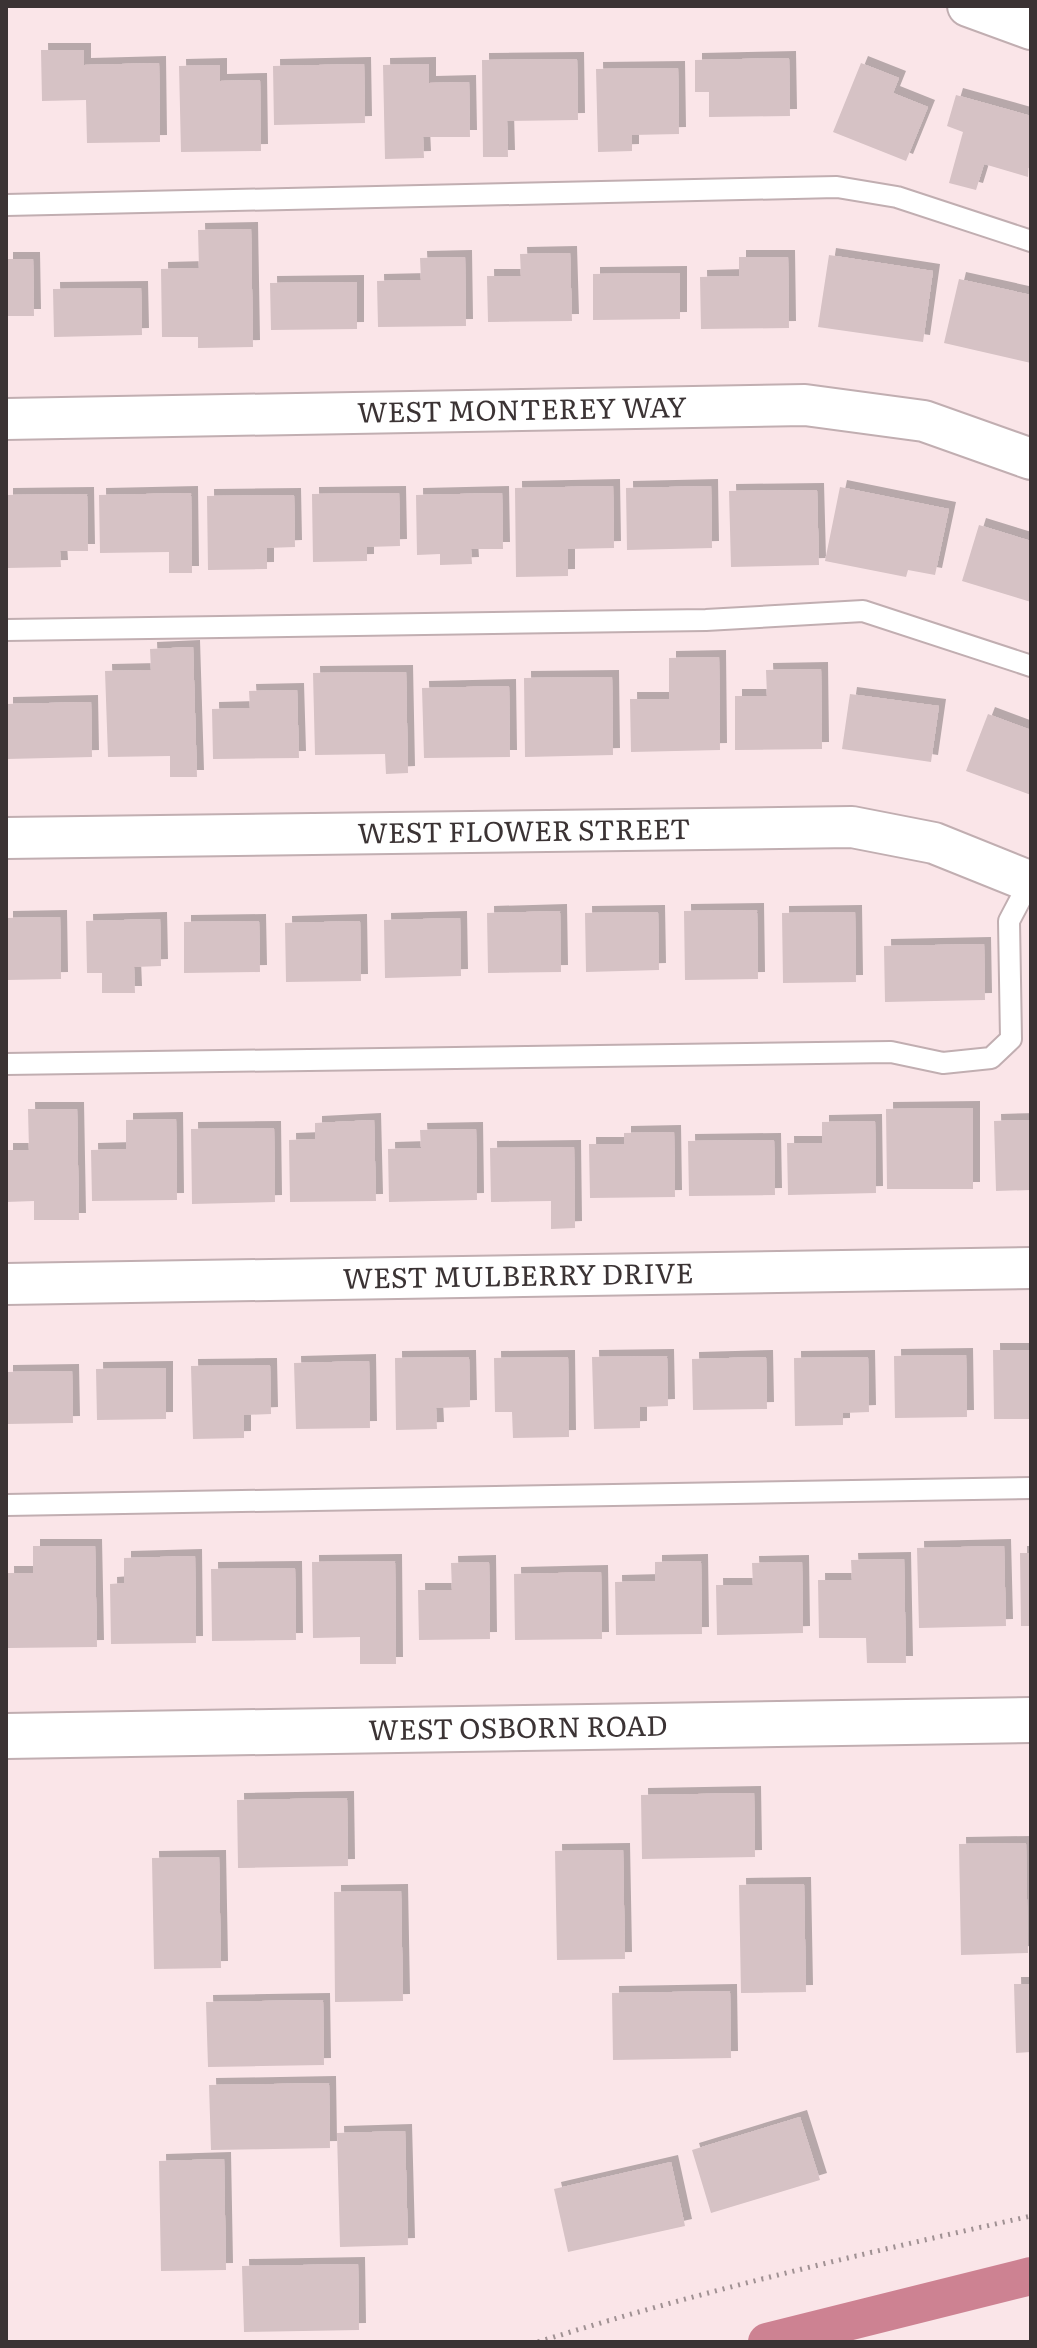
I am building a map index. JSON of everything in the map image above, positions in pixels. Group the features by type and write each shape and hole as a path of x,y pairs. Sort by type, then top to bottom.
{"street":[{"path":"968,6 1031,29"},
{"name":"WEST MONTEREY WAY","path":"6,419 805,405 924,421 1031,459"},
{"name":"WEST FLOWER STREET","path":"6,838 852,827 934,843 1030,882"},
{"name":"WEST MULBERRY DRIVE","path":"6,1284 1031,1268"},
{"name":"WEST OSBORN ROAD","path":"6,1736 1031,1720"}],"lane":[{"path":"6,205 837,187 897,197 1031,241"},
{"path":"6,630 706,620 863,611 1031,666"},
{"path":"6,1064 891,1052 943,1063 991,1058 1011,1039 1009,921 1030,882"},
{"path":"6,1505 1031,1488"}],"path":[{"path":"538,2342 627,2314 831,2260 1031,2216"}],"building":[{"path":"41,50 84,50 84,65 159,63 160,142 87,143 86,100 42,101"},
{"path":"789,58 790,116 709,117 709,92 695,92 695,60"},
{"path":"577,59 578,120 507,121 508,157 483,157 482,60"},
{"path":"861,63 899,78 893,93 928,107 906,161 833,132"},
{"path":"364,64 365,123 274,125 273,66"},
{"path":"429,64 429,83 469,82 470,137 423,137 424,158 385,159 383,65"},
{"path":"220,65 220,81 260,80 261,151 181,152 179,66"},
{"path":"678,68 679,134 632,135 632,151 598,152 596,69"},
{"path":"956,95 1031,116 1028,177 984,164 976,190 949,183 963,132 947,126"},
{"path":"251,229 253,347 198,348 198,337 162,337 161,269 199,268 198,230"},
{"path":"570,253 572,321 488,322 487,276 521,276 520,254"},
{"path":"829,255 933,271 923,342 818,327"},
{"path":"465,257 466,326 378,327 377,281 421,280 420,258"},
{"path":"739,257 788,257 789,328 701,329 700,277 739,276"},
{"path":"6,259 33,259 34,316 6,316"},
{"path":"680,273 680,319 593,320 593,274"},
{"path":"959,279 1031,295 1031,363 944,343"},
{"path":"357,282 357,329 271,330 270,283"},
{"path":"141,288 142,335 54,337 53,289"},
{"path":"613,486 614,548 568,549 568,576 516,577 515,488"},
{"path":"711,486 712,548 627,550 626,488"},
{"path":"840,487 949,509 935,575 908,570 906,577 825,561"},
{"path":"817,490 819,565 731,567 729,491"},
{"path":"191,493 192,573 169,573 169,552 100,553 99,495"},
{"path":"399,493 400,546 367,547 367,561 313,562 312,494"},
{"path":"502,493 503,549 471,549 472,564 440,565 440,554 417,555 416,495"},
{"path":"87,494 88,551 60,551 61,567 6,568 6,495"},
{"path":"294,495 295,547 267,548 267,569 208,570 207,496"},
{"path":"979,525 1031,541 1031,602 962,581"},
{"path":"193,647 197,777 170,777 170,756 108,757 105,671 151,670 150,649"},
{"path":"719,657 720,750 631,752 630,699 669,699 669,658"},
{"path":"821,669 822,749 735,750 735,696 767,696 766,670"},
{"path":"406,672 408,773 386,774 385,754 315,755 313,673"},
{"path":"612,677 613,755 525,757 524,678"},
{"path":"509,686 510,757 424,758 422,688"},
{"path":"297,690 299,758 213,759 212,709 250,708 249,691"},
{"path":"850,694 939,706 931,762 842,749"},
{"path":"91,702 92,757 6,759 6,704"},
{"path":"988,714 1031,730 1031,795 966,771"},
{"path":"757,910 758,979 685,980 684,911"},
{"path":"560,911 561,972 488,973 487,913"},
{"path":"658,912 659,970 586,972 585,913"},
{"path":"855,912 856,982 783,983 782,913"},
{"path":"60,917 61,979 6,980 6,918"},
{"path":"460,918 461,976 385,978 384,920"},
{"path":"160,919 161,966 134,967 135,993 102,993 102,973 87,973 86,921"},
{"path":"259,921 260,972 184,973 184,922"},
{"path":"360,921 361,981 286,982 285,923"},
{"path":"984,944 985,1000 885,1002 884,946"},
{"path":"973,1108 973,1189 887,1189 886,1109"},
{"path":"28,1109 77,1109 79,1220 34,1220 34,1201 6,1202 6,1150 29,1150"},
{"path":"176,1119 177,1200 92,1201 91,1150 126,1149 126,1120"},
{"path":"374,1120 376,1201 290,1202 289,1140 315,1139 315,1123"},
{"path":"1031,1120 1031,1190 996,1191 994,1121"},
{"path":"875,1121 876,1193 788,1195 787,1143 822,1143 822,1122"},
{"path":"274,1128 275,1202 192,1204 191,1129"},
{"path":"476,1129 477,1200 389,1202 388,1149 421,1148 420,1130"},
{"path":"674,1132 675,1197 590,1198 589,1144 624,1144 624,1133"},
{"path":"774,1140 775,1195 689,1196 688,1141"},
{"path":"574,1147 575,1228 551,1229 551,1201 491,1202 490,1148"},
{"path":"993,1350 1031,1350 1031,1419 994,1419"},
{"path":"966,1355 967,1417 895,1418 894,1356"},
{"path":"667,1356 668,1406 640,1407 640,1428 594,1429 592,1357"},
{"path":"469,1357 470,1407 436,1408 437,1429 396,1430 395,1358"},
{"path":"568,1357 569,1437 513,1438 512,1412 495,1412 494,1358"},
{"path":"766,1357 767,1409 693,1410 692,1359"},
{"path":"868,1357 869,1412 843,1413 843,1425 795,1426 794,1358"},
{"path":"369,1361 370,1428 296,1429 294,1363"},
{"path":"270,1365 271,1414 244,1415 244,1438 193,1439 191,1366"},
{"path":"166,1368 166,1419 97,1420 96,1369"},
{"path":"72,1371 73,1423 6,1424 6,1372"},
{"path":"33,1546 95,1546 97,1647 8,1648 7,1573 33,1573"},
{"path":"1004,1546 1006,1626 919,1628 917,1548"},
{"path":"1020,1553 1031,1553 1031,1626 1021,1626"},
{"path":"195,1556 196,1643 111,1644 110,1584 124,1583 124,1558"},
{"path":"904,1559 906,1663 867,1663 866,1638 819,1638 818,1580 852,1580 851,1560"},
{"path":"395,1561 396,1664 360,1664 360,1637 313,1638 312,1562"},
{"path":"701,1561 702,1634 616,1635 615,1582 655,1581 655,1562"},
{"path":"489,1562 490,1639 419,1640 418,1590 452,1590 451,1563"},
{"path":"802,1562 803,1633 717,1635 716,1585 753,1585 752,1563"},
{"path":"295,1568 296,1640 212,1641 211,1569"},
{"path":"601,1572 602,1639 515,1640 514,1574"},
{"path":"754,1793 755,1857 642,1859 641,1795"},
{"path":"347,1798 348,1866 238,1868 237,1800"},
{"path":"1026,1843 1028,1953 961,1955 959,1844"},
{"path":"623,1850 625,1959 557,1960 555,1851"},
{"path":"219,1857 221,1968 154,1969 152,1858"},
{"path":"804,1884 806,1992 741,1993 739,1885"},
{"path":"401,1891 403,2001 335,2002 334,1892"},
{"path":"1014,1984 1031,1984 1031,2052 1016,2053"},
{"path":"730,1991 731,2058 613,2060 612,1993"},
{"path":"323,2000 324,2065 208,2067 206,2002"},
{"path":"329,2083 330,2148 211,2150 209,2085"},
{"path":"800,2117 820,2180 711,2213 692,2150"},
{"path":"405,2131 408,2245 340,2247 337,2133"},
{"path":"224,2159 226,2270 161,2271 159,2161"},
{"path":"671,2162 685,2226 568,2252 554,2189"},
{"path":"358,2264 359,2330 244,2332 242,2266"}],"waterway":[{"path":"767,2342 1031,2276"}]}
